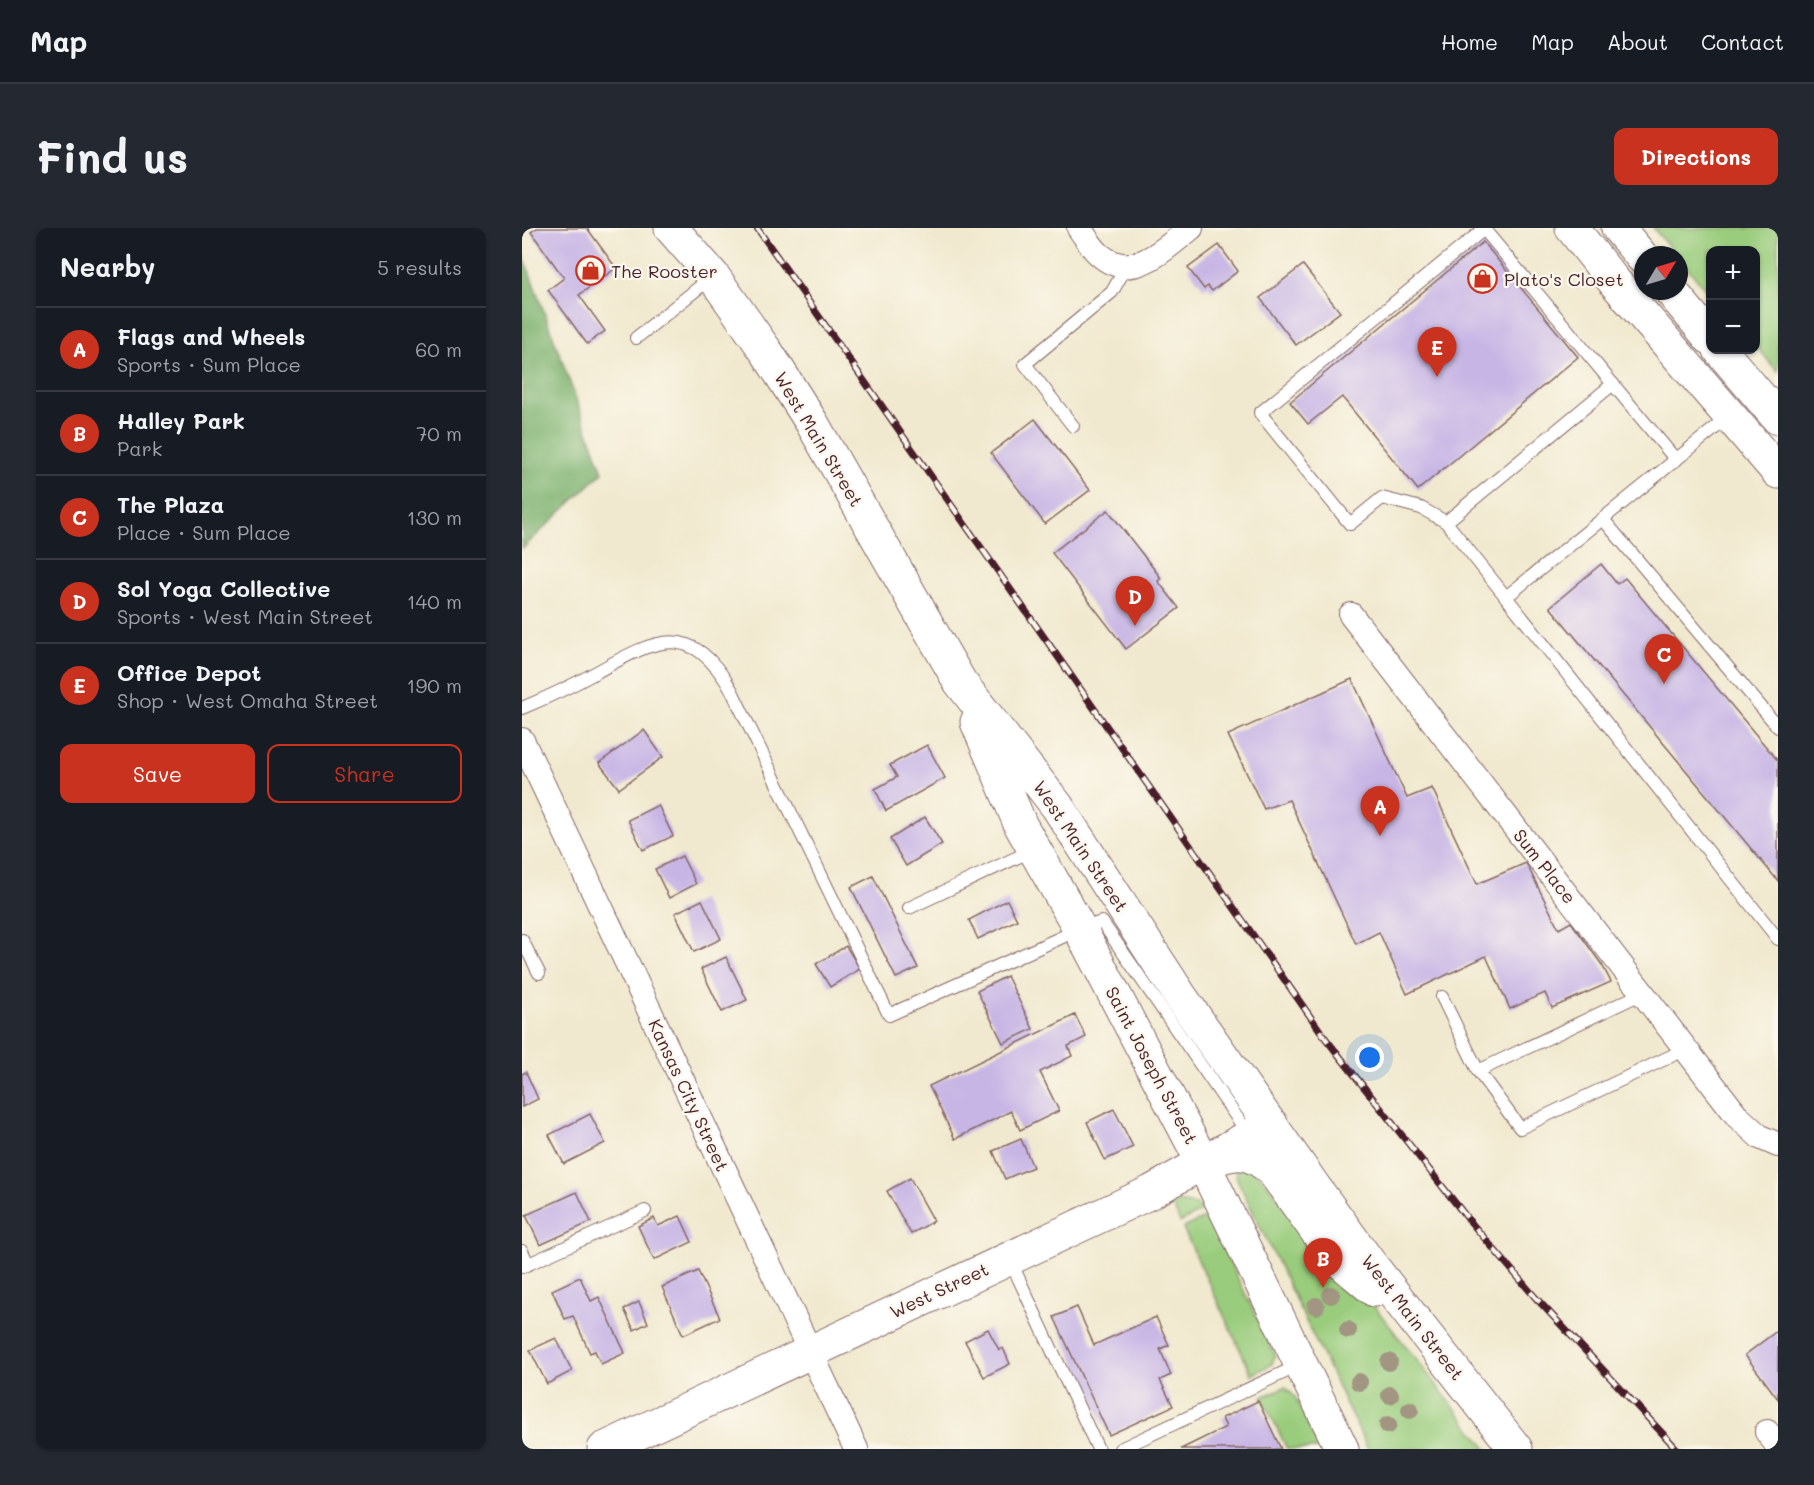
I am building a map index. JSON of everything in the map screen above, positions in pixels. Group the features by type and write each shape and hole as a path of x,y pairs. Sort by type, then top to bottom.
{"main road":[{"name":"West Main Street","path":"671,228 713,276 768,354 812,423 960,682 1057,806 1181,998 1260,1130 1315,1188 1402,1305 1516,1449"},
{"path":"1572,228 1613,280 1778,472"},
{"path":"1618,228 1634,247"},
{"path":"1678,300 1706,333"},
{"path":"1723,354 1778,418"},
{"name":"Saint Joseph Street","path":"960,682 1021,826 1080,929 1203,1163 1342,1449"},
{"name":"West Street","path":"612,1447 810,1350 1151,1192 1260,1130"},
{"path":"1203,1163 1241,1152 1262,1161 1273,1171 1336,1258 1374,1290 1402,1305"}],"street":[{"path":"1079,228 1100,255 1126,267 1147,261 1191,228"},
{"name":"Sum Place","path":"1351,615 1738,1117 1760,1137 1778,1145"},
{"name":"Kansas City Street","path":"522,740 856,1449"}],"lane":[{"path":"1676,460 1484,229 1260,413 1350,524 1382,498 1421,508 1446,522 1778,939"},
{"path":"1073,426 1025,364 1112,292 1126,267"},
{"path":"636,338 713,276"},
{"path":"1446,522 1613,384"},
{"path":"1506,597 1731,415"},
{"path":"1604,519 1778,727"},
{"path":"522,708 563,691 644,646 675,642 696,649 709,658 732,691 889,1015 1080,929 1102,922 1260,1130 1273,1171"},
{"path":"909,908 1034,850"},
{"path":"522,940 539,973"},
{"path":"1478,1071 1643,993"},
{"path":"1442,997 1478,1071 1520,1128 1686,1049"},
{"path":"522,1251 525,1266 645,1211"},
{"path":"1009,1258 1098,1449"},
{"path":"1120,1449 1301,1364"}],"green space":[{"path":"1653,228 1778,228 1778,372 1760,351 1760,246 1706,246 1706,290 1688,269 1688,246 1668,246"},
{"path":"522,252 603,472 522,549"},
{"path":"1247,1161 1374,1306 1487,1449 1368,1449 1237,1179 1236,1170"},
{"path":"1172,1203 1196,1205 1203,1210 1180,1223"},
{"path":"1202,1219 1209,1219 1275,1355 1272,1364 1252,1375 1183,1228"},
{"path":"1285,1387 1295,1397 1320,1449 1287,1449 1262,1397"}],"building":[{"path":"537,228 587,228 616,268 579,295 605,331 587,344 548,290 564,278 531,232"},
{"path":"1483,242 1578,357 1418,490 1342,397 1308,424 1290,402"},
{"path":"1219,245 1238,271 1212,291 1208,286 1204,289 1188,268"},
{"path":"1303,265 1340,312 1296,345 1260,298"},
{"path":"1035,419 1090,490 1045,524 991,453"},
{"path":"1108,510 1161,578 1158,581 1179,608 1126,649 1052,553"},
{"path":"1601,564 1617,584 1625,578 1778,761 1778,881 1550,607"},
{"path":"1352,679 1407,798 1432,788 1477,884 1526,863 1559,929 1571,922 1602,965 1611,982 1552,1008 1545,993 1510,1009 1486,956 1407,994 1379,932 1356,944 1289,800 1264,809 1228,735"},
{"path":"644,730 663,757 619,789 599,763"},
{"path":"927,745 945,778 886,811 875,789 897,777 890,765"},
{"path":"658,805 673,836 643,850 628,820"},
{"path":"925,817 942,844 906,866 890,839"},
{"path":"682,856 696,884 669,898 655,869"},
{"path":"873,876 918,968 896,978 851,887"},
{"path":"702,900 721,939 694,952 675,913"},
{"path":"1007,900 1017,920 978,939 969,920"},
{"path":"846,946 860,969 830,987 816,964"},
{"path":"726,957 747,1000 722,1012 701,969"},
{"path":"1007,976 1033,1029 1003,1043 977,991"},
{"path":"1075,1015 1086,1037 1068,1046 1072,1056 1040,1072 1059,1111 1020,1130 1011,1111 955,1139 929,1086"},
{"path":"526,1072 538,1099 522,1107 522,1074"},
{"path":"1114,1109 1133,1147 1105,1160 1087,1122"},
{"path":"590,1114 605,1143 564,1164 549,1135"},
{"path":"1021,1139 1033,1167 1005,1179 993,1151"},
{"path":"910,1178 934,1221 911,1234 887,1191"},
{"path":"577,1192 591,1222 540,1245 526,1215"},
{"path":"680,1216 692,1242 654,1260 638,1226 654,1218 658,1226"},
{"path":"698,1271 720,1318 683,1335 662,1287"},
{"path":"580,1277 591,1301 599,1297 625,1353 601,1364 595,1351 590,1353 573,1316 565,1319 552,1290"},
{"path":"639,1302 648,1323 634,1330 624,1309"},
{"path":"1077,1307 1094,1345 1156,1317 1169,1345 1160,1349 1171,1375 1160,1380 1173,1406 1109,1435 1054,1317"},
{"path":"988,1329 999,1350 1003,1348 1010,1364 984,1377 965,1341"},
{"path":"1778,1330 1778,1399 1745,1355"},
{"path":"556,1338 572,1371 547,1384 530,1350"},
{"path":"1258,1401 1281,1449 1181,1449 1226,1427 1222,1418"}],"railway":[{"path":"757,228 1326,1039 1468,1219 1535,1297 1677,1449"}],"place":[{"name":"The Rooster","path":"590,271"},
{"name":"Plato's Closet","path":"1483,279"},
{"name":"Office Depot","path":"1437,377"},
{"name":"Sol Yoga Collective","path":"1135,626"},
{"name":"The Plaza","path":"1664,684"},
{"name":"Flags and Wheels","path":"1380,836"},
{"name":"Halley Park","path":"1323,1288"}]}
